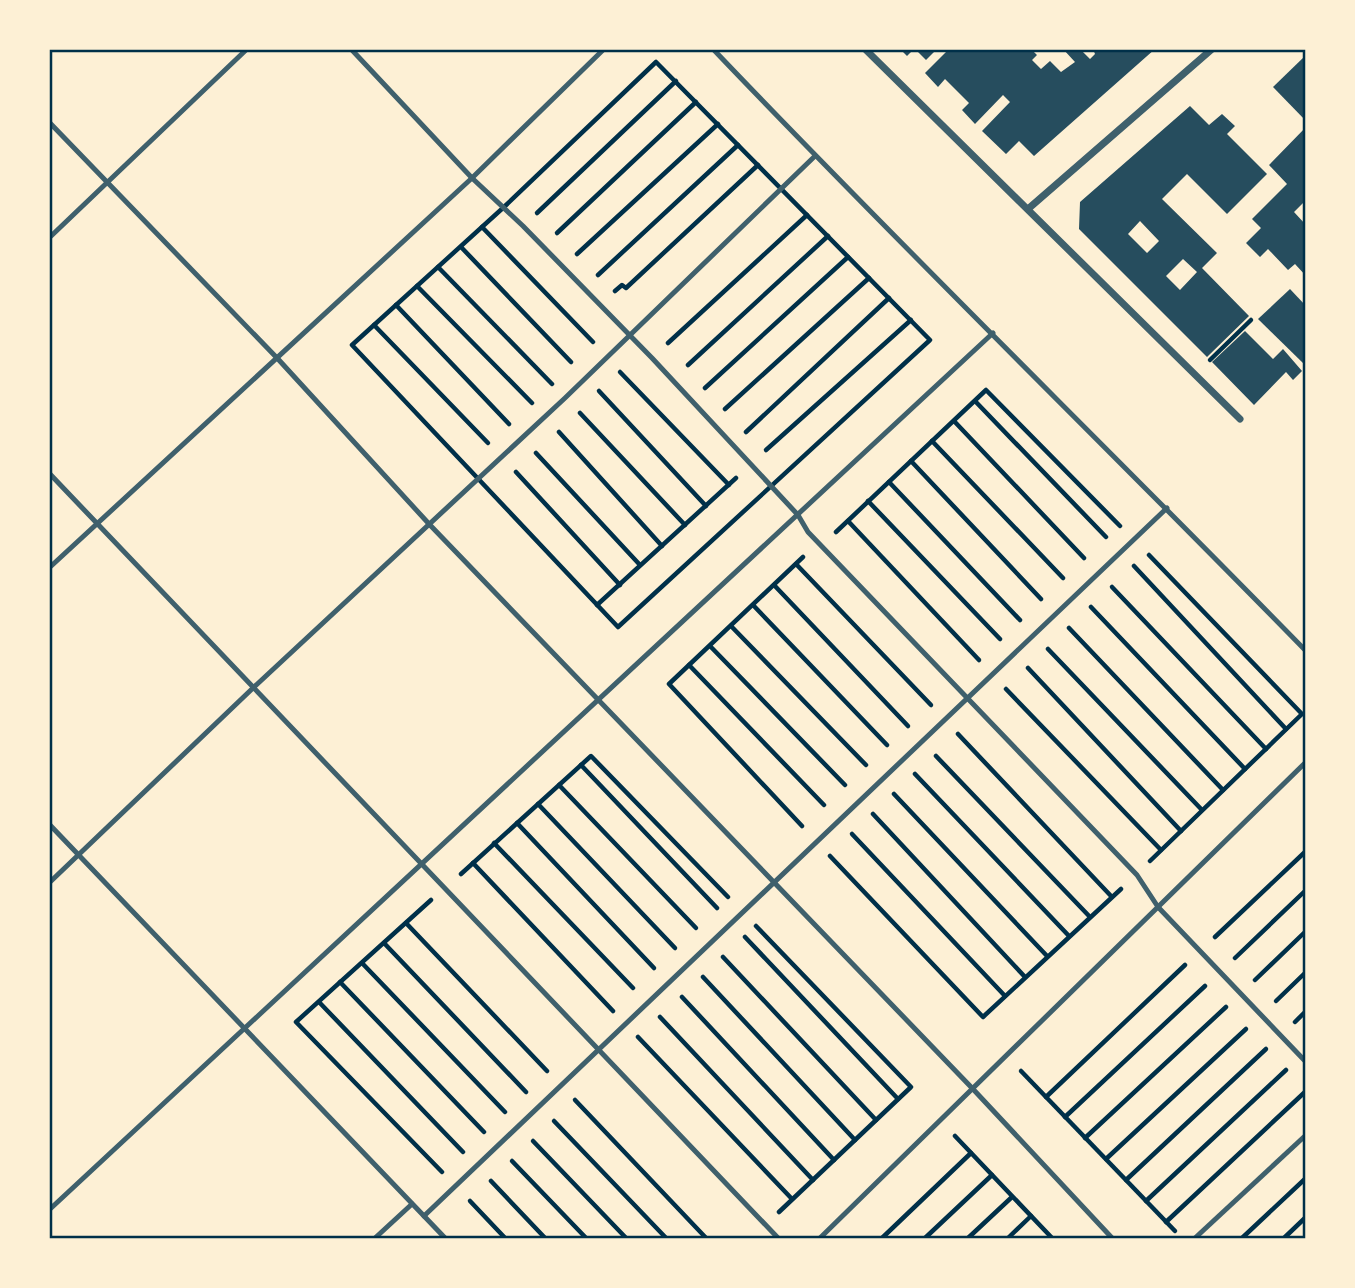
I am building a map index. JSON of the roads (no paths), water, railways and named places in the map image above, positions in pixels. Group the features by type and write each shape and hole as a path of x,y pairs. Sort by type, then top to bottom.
{"street":[{"path":"865,49 1240,419"},
{"path":"1028,209 1212,49"}],"lane":[{"path":"49,238 247,49"},
{"path":"351,49 472,178 504,207 652,358 798,515 808,532 1137,875 1158,907 1304,1058"},
{"path":"49,568 472,178 604,49"},
{"path":"713,49 815,156 1306,651"},
{"path":"49,122 278,359 429,525 776,883 1113,1239"},
{"path":"49,883 253,688 565,398 815,156"},
{"path":"49,1210 993,333"},
{"path":"49,473 779,1239"},
{"path":"424,1216 1167,508"},
{"path":"819,1239 1306,762"},
{"path":"49,824 446,1239"},
{"path":"1194,1239 1306,1135"},
{"path":"374,1239 412,1204"}]}
